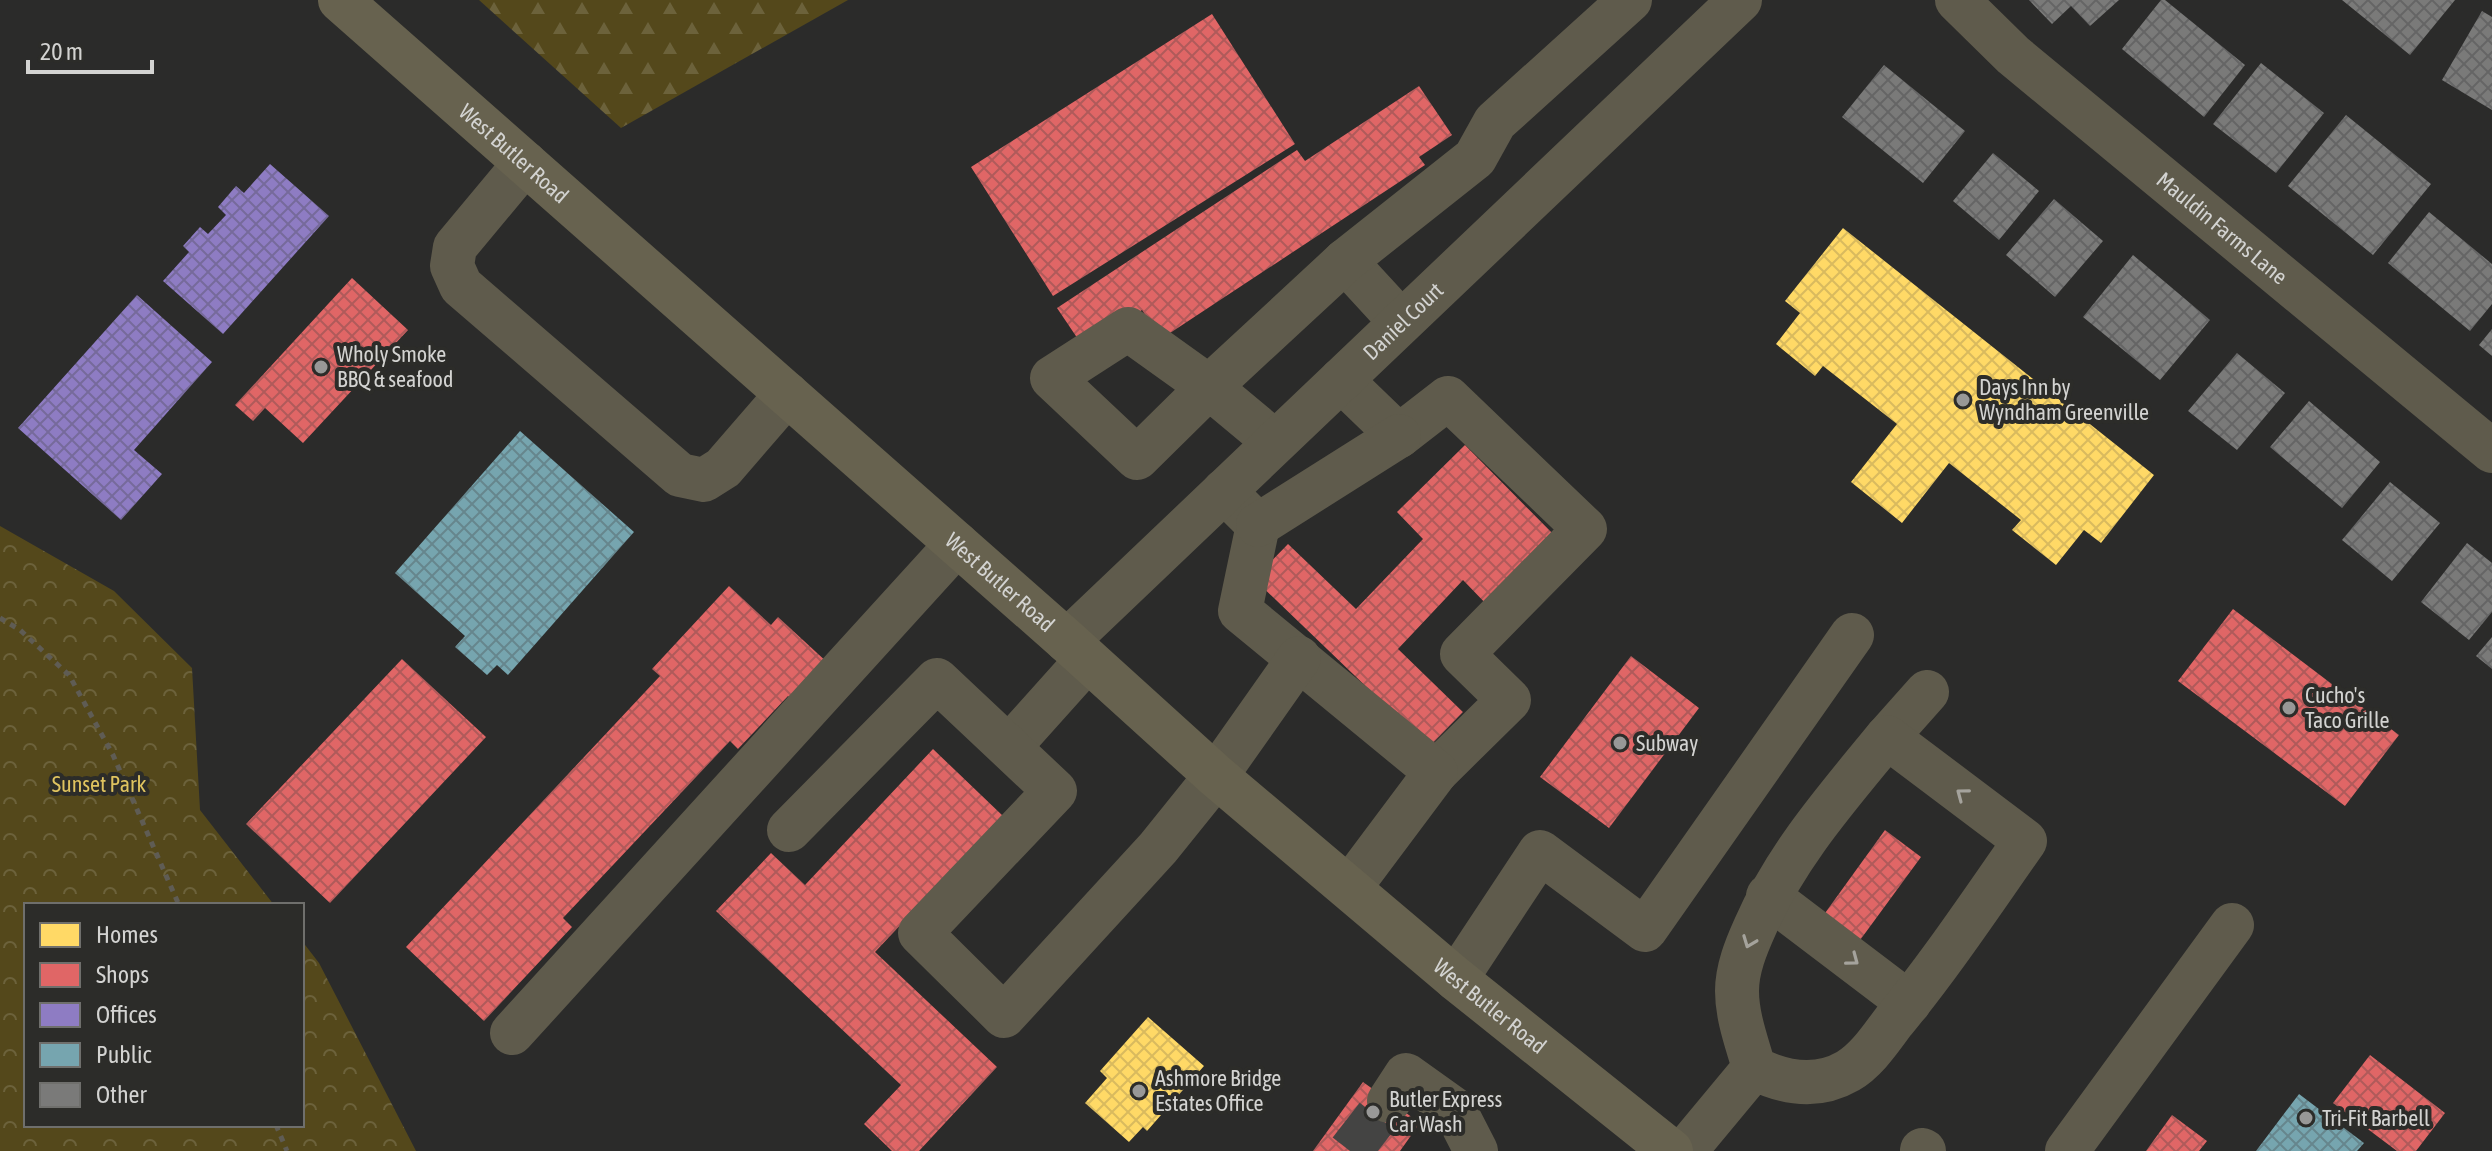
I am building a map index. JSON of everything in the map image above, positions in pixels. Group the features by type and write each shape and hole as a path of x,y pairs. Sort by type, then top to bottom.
{"main road":[{"name":"West Butler Road","path":"340,0 1216,776 1456,979 1671,1151"}],"street":[{"path":"1275,442 1209,387 1345,261 1475,158 1495,122 1630,0"},
{"name":"Daniel Court","path":"1009,747 1077,650 1224,491 1740,0"},
{"name":"Mauldin Farms Lane","path":"1957,0 2013,55 2492,451"},
{"path":"1475,158 1521,208"},
{"path":"525,163 455,247 452,266 461,286 680,475 704,480 723,468 787,394"},
{"path":"1345,261 1401,322"},
{"path":"1341,380 1399,436"},
{"path":"1350,887 1436,772 1509,700 1462,654 1585,529 1448,398 1399,436 1258,525 1240,611 1436,772"},
{"path":"1224,491 1258,525"},
{"path":"512,1033 957,544"},
{"path":"1456,979 1540,852 1645,930 1852,635"},
{"path":"789,830 937,680 1055,791 920,933 1004,1016 1158,848 1216,776 1299,658"},
{"path":"1754,1068 1738,1011 1737,989 1741,962 1768,896 1804,838 1927,692"},
{"path":"1754,1068 1783,1081 1798,1083 1846,1073 1866,1056 1909,1003 2025,841 1887,737"},
{"path":"1768,896 1909,1003"},
{"path":"2067,1151 2232,925"},
{"path":"1685,1151 1754,1068"},
{"path":"1389,1101 1406,1075 1455,1110 1476,1151"}],"path":[{"path":"0,618 20,630 69,675 113,755 178,903"},
{"path":"277,1127 287,1151"}],"green space":[{"path":"479,0 848,0 621,128"},
{"name":"Sunset Park","path":"0,526 114,591 192,668 200,810 272,903 24,903 24,1127 304,1127 304,944 319,963 416,1151 0,1151"}],"building: Homes":[{"name":"Days Inn by Wyndham Greenville","path":"1843,228 2154,475 2101,543 2084,530 2056,565 2012,530 2021,520 1949,463 1902,523 1851,482 1897,424 1823,366 1815,376 1776,344 1800,313 1785,301"},
{"name":"Ashmore Bridge Estates Office","path":"1148,1017 1204,1066 1147,1131 1143,1127 1129,1142 1085,1103 1107,1078 1100,1071"}],"building: Shops":[{"path":"1212,14 1295,144 1053,296 971,167"},
{"path":"1419,86 1452,135 1419,157 1425,165 1161,339 1142,310 1084,348 1057,308 1297,150 1305,161"},
{"name":"Wholy Smoke BBQ & seafood","path":"352,278 408,330 303,443 265,408 253,421 235,405"},
{"path":"1465,445 1559,540 1490,608 1463,580 1398,649 1463,712 1429,747 1254,579 1288,544 1356,609 1423,539 1397,512"},
{"path":"729,586 771,625 778,617 829,664 794,701 788,696 738,749 730,741 563,918 572,927 484,1021 406,947 660,676 652,669"},
{"name":"Cucho's Taco Grille","path":"2233,609 2399,735 2345,806 2178,681"},
{"name":"Subway","path":"1631,656 1699,708 1609,828 1540,777"},
{"path":"402,659 486,737 330,903 246,824"},
{"path":"933,749 1003,816 875,952 997,1067 919,1151 892,1151 864,1124 901,1085 716,911 771,853 805,885"},
{"path":"1885,830 1921,857 1855,947 1820,920"},
{"path":"2370,1055 2445,1113 2416,1151 2397,1151 2333,1103"},
{"name":"Butler Express Car Wash","path":"1363,1082 1420,1123 1400,1151 1313,1151"},
{"path":"2172,1115 2207,1141 2199,1151 2146,1151"}],"building: Offices":[{"path":"270,164 329,216 223,334 163,281 189,252 183,246 200,227 208,234 226,215 218,207 236,186 244,193"},
{"path":"137,295 212,362 134,450 162,474 121,520 18,428"}],"building: Public":[{"path":"520,431 634,532 508,675 497,665 487,675 455,647 465,636 395,573"},
{"name":"Tri-Fit Barbell","path":"2299,1094 2364,1143 2357,1151 2256,1151"}],"building: Other":[{"path":"2029,0 2119,0 2090,26 2071,6 2052,24"},
{"path":"2161,0 2165,0 2245,65 2204,117 2122,49"},
{"path":"2342,0 2455,0 2410,55"},
{"path":"2482,11 2492,17 2492,110 2442,80"},
{"path":"2261,63 2324,113 2276,173 2213,124"},
{"path":"1884,65 1965,131 1923,183 1842,117"},
{"path":"2346,115 2431,184 2373,255 2288,186"},
{"path":"1993,153 2039,191 1999,240 1953,201"},
{"path":"2054,199 2103,241 2055,297 2006,255"},
{"path":"2429,212 2492,264 2492,304 2470,331 2388,263"},
{"path":"2133,255 2210,320 2160,380 2083,317"},
{"path":"2492,329 2492,356 2479,345"},
{"path":"2237,353 2285,393 2237,450 2188,411"},
{"path":"2309,401 2380,462 2342,508 2270,447"},
{"path":"2390,482 2440,523 2392,581 2342,540"},
{"path":"2467,543 2492,563 2492,612 2469,640 2421,602"},
{"path":"2492,637 2492,669 2476,656"}],"tunnel":[{"path":"1350,1151 1389,1101"}],"place":[{"name":"Wholy Smoke BBQ & seafood","path":"321,367"},
{"name":"Days Inn by Wyndham Greenville","path":"1963,400"},
{"name":"Cucho's Taco Grille","path":"2289,708"},
{"name":"Subway","path":"1620,743"},
{"name":"Ashmore Bridge Estates Office","path":"1139,1091"},
{"name":"Butler Express Car Wash","path":"1373,1112"},
{"name":"Tri-Fit Barbell","path":"2306,1118"}]}
